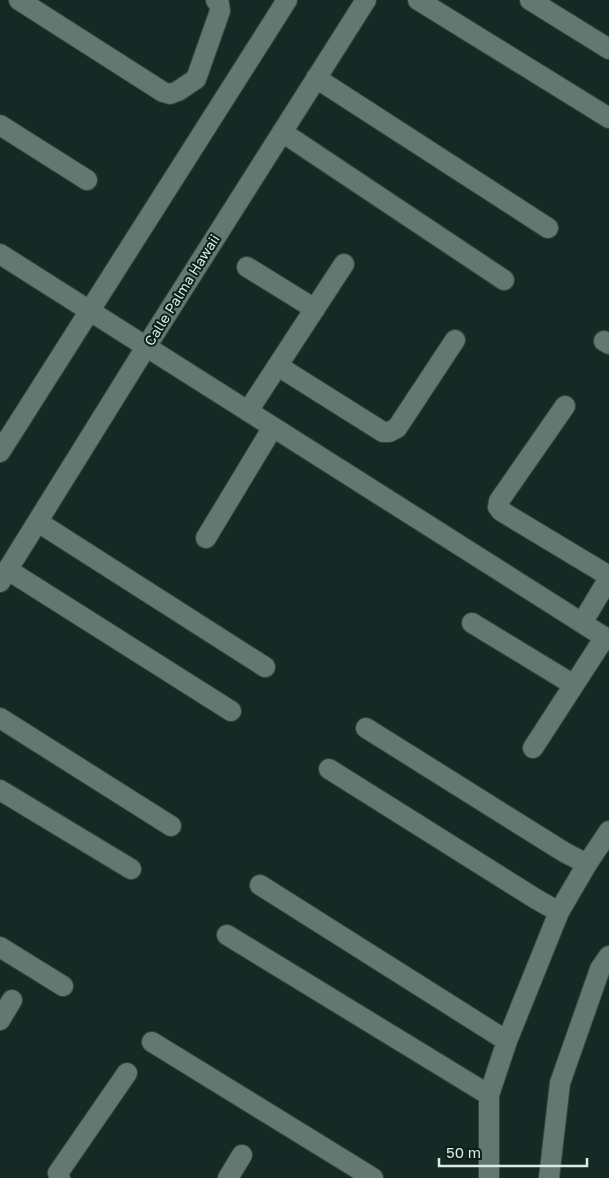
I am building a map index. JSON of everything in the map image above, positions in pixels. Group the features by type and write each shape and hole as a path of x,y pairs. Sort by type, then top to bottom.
{"street":[{"path":"19,0 163,92 170,94 196,79 220,11 216,0"},
{"path":"0,452 287,0"},
{"name":"Calle Palma Hawaii","path":"4,576 146,347 366,0"},
{"path":"418,0 609,118"},
{"path":"530,0 609,49"},
{"path":"316,78 548,228"},
{"path":"196,79 224,97"},
{"path":"0,125 87,180"},
{"path":"282,132 504,280"},
{"path":"0,254 607,639 533,748"},
{"path":"248,411 344,264"},
{"path":"246,267 315,309"},
{"path":"278,366 383,432 389,432 396,428 454,340"},
{"path":"565,406 499,501 498,507 501,511 609,577 582,623"},
{"path":"206,538 274,427"},
{"path":"38,522 265,666"},
{"path":"4,576 231,711"},
{"path":"472,623 574,685"},
{"path":"0,718 171,826"},
{"path":"366,728 564,852 587,864"},
{"path":"329,769 559,912"},
{"path":"0,790 131,869"},
{"path":"489,1178 489,1095 507,1041 559,912 609,831"},
{"path":"260,885 507,1041"},
{"path":"227,935 489,1095"},
{"path":"0,947 63,986"},
{"path":"549,1178 560,1083 600,969 609,956"},
{"path":"0,1020 12,1000"},
{"path":"152,1042 373,1178"},
{"path":"60,1178 58,1173 127,1073"},
{"path":"228,1178 242,1155"}]}
